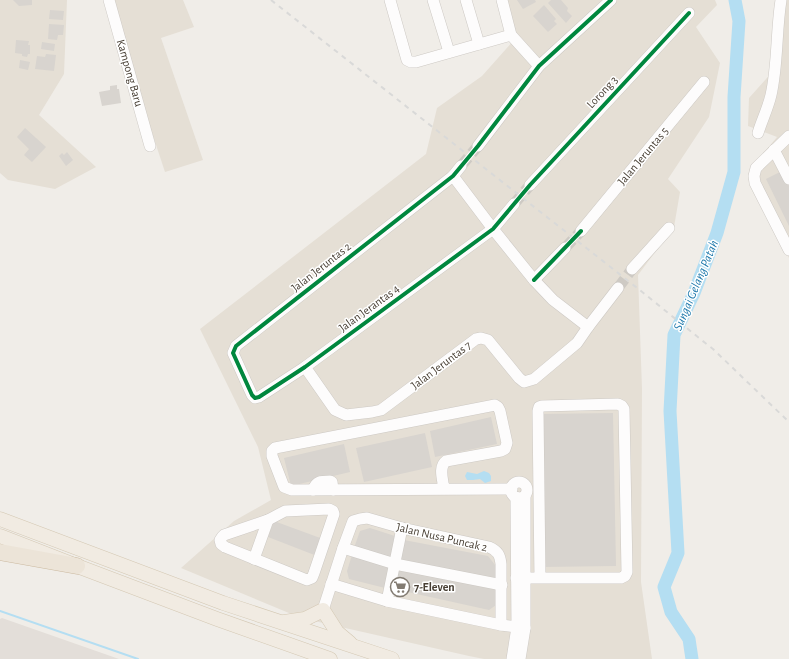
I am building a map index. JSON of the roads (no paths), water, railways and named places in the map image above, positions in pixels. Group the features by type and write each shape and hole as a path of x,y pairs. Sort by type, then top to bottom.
{"highway":[{"path":"0,552 77,566"}],"main road":[{"path":"0,514 39,534"},
{"path":"0,519 223,603 392,659"},
{"path":"0,536 217,619 330,659"},
{"path":"281,622 305,619 323,610 337,632 354,647"}],"street":[{"name":"Kampong Baru","path":"109,0 150,146"},
{"path":"390,0 407,60 411,62 416,62 511,35"},
{"path":"433,0 449,52"},
{"path":"466,0 479,44"},
{"path":"478,146 540,66 611,0"},
{"path":"758,133 772,89 781,0"},
{"path":"506,1 511,35 540,66"},
{"name":"Lorong 3","path":"530,185 689,13"},
{"name":"Jalan Jeruntas 5","path":"582,231 704,82"},
{"path":"789,136 756,168 754,176 755,183 789,250"},
{"path":"774,150 789,179"},
{"name":"Jalan Jeruntas 2","path":"254,398 233,353 236,346 453,176 461,166"},
{"path":"453,176 534,280 553,300 588,327 618,288"},
{"path":"493,229 514,204"},
{"path":"632,269 669,228"},
{"name":"Jalan Jerantas 4","path":"254,398 260,397 305,367 493,229"},
{"path":"534,280 565,248"},
{"name":"Jalan Jeruntas 7","path":"305,367 335,410 346,416 381,410 476,339 481,338 488,340 524,382 534,379 577,344 588,327"},
{"path":"521,578 540,578 621,578 625,576 627,572 624,409 618,404 539,407 540,578"},
{"path":"444,489 441,467 446,461 505,449 507,443 500,411 495,405 275,448 272,451 272,456 284,487 292,490 313,490 318,482 328,480 332,482 333,490 444,489 517,494 521,578 520,659"},
{"path":"329,509 333,511 334,514 312,578 307,580 254,559 224,547 220,540 224,535 268,520 285,511 329,509"},
{"name":"Jalan Nusa Puncak 2","path":"343,548 353,521 367,518 402,528 494,549 500,556 501,564 501,625"},
{"path":"254,559 268,520"},
{"path":"387,601 402,528"},
{"path":"323,610 343,548 395,564 502,585"},
{"path":"315,571 387,601 501,625 521,627"},
{"path":"512,659 521,627"}],"water":[{"path":"484,471 489,473 491,476 491,481 485,483 480,479 467,480 465,476 467,472 477,474"}],"waterway":[{"name":"Sungai Gelang Patah","path":"692,659 689,639 671,612 664,587 678,553 670,411 674,335 694,293 717,233 734,172 734,97 739,21 735,0"},
{"path":"0,611 138,659"}],"tunnel":[{"path":"461,166 478,146"},
{"path":"514,204 530,185"},
{"path":"565,248 581,231"},
{"path":"618,288 632,269"}],"railway":[{"path":"271,0 713,349 789,422"}],"place":[{"name":"7-Eleven","path":"400,587"}]}
